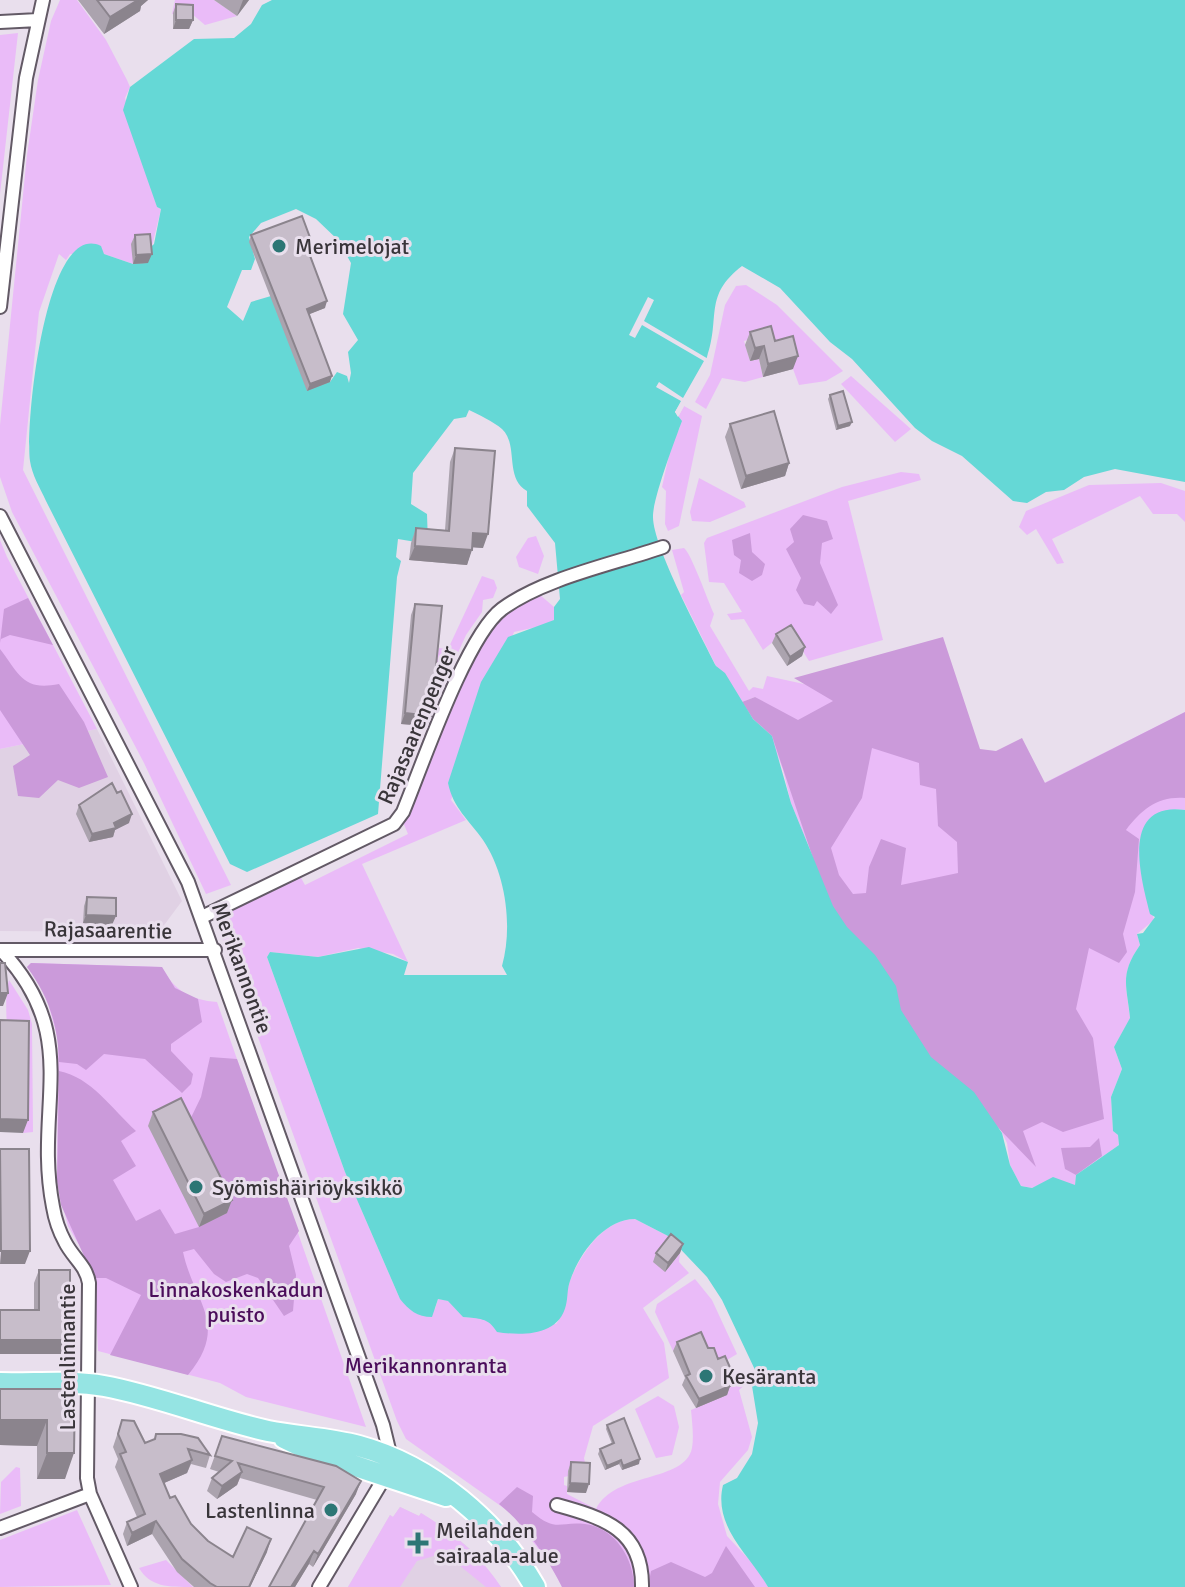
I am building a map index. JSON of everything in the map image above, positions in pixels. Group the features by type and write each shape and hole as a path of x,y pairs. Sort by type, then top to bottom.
{"main road":[{"path":"0,1383 90,1384 270,1431 355,1445 389,1466 426,1473 504,1541 535,1587"}],"street":[{"path":"0,307 26,78 43,0"},
{"path":"0,22 38,20"},
{"name":"Merikannontie","path":"0,516 141,784 202,917 354,1338 389,1466"},
{"name":"Rajasaarenpenger","path":"202,917 394,824 403,812 471,647 501,609 545,587 663,547"},
{"name":"Rajasaarentie","path":"0,950 215,950"},
{"name":"Lastenlinnantie","path":"0,950 31,985 45,1017 50,1067 50,1191 66,1244 87,1271 90,1494 131,1587"},
{"path":"319,1587 389,1466"},
{"path":"0,1528 90,1494"},
{"path":"557,1505 609,1522 622,1534 639,1554 642,1587"}],"shaded area":[{"path":"272,0 1185,0 1185,482 1115,469 1084,477 1064,490 1046,492 1027,503 1013,501 962,456 932,441 915,428 852,359 830,342 780,288 742,266 730,277 717,297 707,357 675,412 682,421 660,483 653,516 660,548 716,666 725,673 753,719 772,736 791,803 833,906 847,927 875,955 896,986 901,1010 931,1057 974,1092 1002,1133 1010,1165 1021,1186 1032,1188 1053,1177 1075,1185 1076,1175 1119,1145 1118,1135 1113,1131 1111,1097 1122,1069 1114,1047 1130,1018 1126,981 1129,965 1140,945 1137,934 1143,933 1155,917 1150,914 1140,865 1142,831 1150,818 1164,811 1185,810 1185,1587 768,1587 728,1527 721,1500 723,1485 737,1478 752,1454 758,1423 752,1386 756,1372 722,1300 707,1277 668,1236 635,1219 613,1225 594,1240 574,1271 562,1315 556,1323 538,1332 497,1332 487,1321 463,1317 448,1301 438,1299 432,1317 422,1316 410,1310 400,1299 345,1172 267,957 270,952 318,957 369,947 408,962 404,975 507,975 502,966 507,918 502,885 491,854 458,807 448,783 481,682 508,637 554,620 554,607 560,599 555,543 527,506 527,491 516,478 510,444 502,429 469,410 466,417 454,419 413,473 411,504 427,514 428,544 398,539 396,557 401,561 397,577 378,814 247,872 230,864 46,501 30,461 31,409 43,330 53,293 66,263 82,246 101,246 104,254 133,264 154,244 161,209 157,207 123,110 130,87 194,39 234,38 251,24 262,5","holes":["296,209 316,219 338,240 351,263 343,314 358,340 348,352 349,383 347,376 337,372 330,382 271,296 251,302 243,321 227,307 242,270 251,270 255,259 249,237 261,223"]},
{"path":"803,515 827,521 833,539 822,543 820,563 838,605 831,614 817,601 814,606 804,604 796,590 801,578 786,549 794,542 790,529"},
{"path":"750,533 752,552 765,564 762,575 752,581 739,573 741,560 734,555 732,540"},
{"path":"28,598 53,645 10,635 1,639 0,643 4,609"},
{"path":"943,637 980,749 996,751 1022,738 1045,783 1185,712 1185,798 1167,799 1151,805 1126,830 1139,839 1135,892 1123,934 1127,952 1119,963 1089,948 1076,1009 1093,1038 1104,1119 1063,1132 1042,1122 1023,1131 1036,1167 922,1049 834,921 772,736 753,719 742,702 755,697 798,720 833,701 794,678","holes":["872,748 919,763 920,785 936,789 938,826 957,842 958,873 901,885 906,848 881,839 869,867 866,893 853,894 839,875 831,848 862,798"]},
{"path":"0,649 30,683 47,686 59,684 84,722 108,777 79,788 58,780 39,798 18,796 13,766 30,755 0,710"},
{"path":"97,729 182,901 159,932 0,931 0,749"},
{"path":"31,963 162,967 175,988 198,999 202,1022 171,1044 171,1051 193,1074 191,1084 182,1093 145,1059 104,1054 86,1070 77,1064 59,1062 54,1024 47,1000 27,967"},
{"path":"210,1057 237,1059 299,1231 289,1246 296,1275 293,1311 284,1316 258,1278 247,1274 226,1282 214,1274 194,1249 183,1252 208,1327 200,1357 188,1375 110,1355 141,1295 106,1278 94,1278 61,1205 57,1181 59,1071 71,1074 91,1087 136,1131 121,1141 136,1166 113,1180 136,1221 160,1209 175,1234 199,1227 185,1130 201,1097"},
{"path":"1099,1138 1102,1156 1076,1175 1065,1169 1061,1148 1090,1147"},
{"path":"517,1487 533,1496 532,1512 547,1522 558,1525 585,1524 606,1532 627,1556 634,1587 562,1587 535,1542 499,1504"},
{"name":"Meilahden sairaala-alue","path":"400,1507 419,1516 421,1513 452,1534 475,1553 501,1587 348,1587 390,1515 393,1517"},
{"path":"726,1546 755,1587 648,1587 651,1571 671,1562 705,1577 712,1573"}],"green space":[{"path":"60,0 77,0 106,40 127,80 130,87 125,98 157,207 161,209 148,263 133,264 104,254 70,254 66,260 59,254 39,312 23,470 231,885 206,894 144,763 12,512 0,477 0,425 27,155 38,80 51,21"},
{"path":"175,0 214,0 237,16 205,25 192,14 172,14"},
{"path":"18,33 0,194 0,35"},
{"path":"746,285 777,305 843,371 826,381 799,385 793,369 751,339 744,341 750,361 759,359 763,377 745,382 722,378 706,409 695,402 710,375 725,305 736,286"},
{"path":"851,376 911,429 895,442 841,384"},
{"path":"684,406 702,416 679,526 668,531 665,524 666,491 662,487 671,446 680,427 678,417"},
{"path":"901,472 919,474 921,480 848,501 883,640 809,661 789,629 763,650 744,619 731,620 727,614 742,612 724,583 709,582 704,543 707,538 842,487"},
{"path":"699,478 744,502 746,507 710,522 692,521 690,512"},
{"path":"1161,483 1185,491 1185,522 1177,514 1153,514 1140,496 1052,539 1064,563 1057,564 1036,529 1027,535 1019,527 1026,511 1089,485"},
{"path":"536,536 544,556 538,574 519,567 516,557 528,538"},
{"path":"0,540 7,557 97,729 0,749"},
{"path":"684,548 714,614 710,626 749,691 753,687 763,689 767,676 841,692 957,763 1044,783 1185,712 1185,810 1175,809 1147,892 1154,920 1137,934 1140,945 1129,965 1126,981 1130,1019 1114,1047 1122,1069 1111,1097 1113,1131 1118,1135 1119,1145 1076,1175 1075,1186 1050,1180 1032,1188 1021,1186 1010,1165 1007,1143 991,1110 833,906 791,803 783,770 755,697 742,702 716,666 681,595 684,592 672,550"},
{"path":"482,576 494,580 497,588 493,598 483,600 482,612 466,635 443,686 432,685 439,648 448,649"},
{"name":"Merikannonranta","path":"539,594 554,607 554,620 546,625 514,632 451,800 466,820 362,864 408,962 393,954 358,948 318,957 270,952 267,957 345,1172 400,1299 435,1309 438,1299 449,1301 463,1317 556,1324 577,1266 605,1230 624,1220 635,1219 668,1236 665,1272 680,1253 679,1262 689,1273 643,1308 664,1343 669,1378 593,1426 584,1458 587,1472 564,1477 564,1485 567,1486 567,1494 596,1509 605,1497 618,1488 664,1473 687,1459 693,1443 691,1410 726,1395 698,1341 673,1351 655,1312 657,1304 695,1279 712,1300 737,1354 727,1360 736,1378 747,1373 749,1381 739,1390 752,1437 748,1450 720,1482 718,1504 727,1536 757,1568 768,1587 562,1587 551,1566 512,1514 406,1439 217,924 227,912 300,876 305,885 408,834 403,822 478,649 504,615"},
{"name":"Linnakoskenkadun puisto","path":"31,963 162,967 184,993 217,1002 366,1427 246,1397 220,1383 98,1351 94,1271 68,1226 57,1181 58,1039 44,989 27,967"},
{"path":"9,980 28,1010 32,1024 33,1132 23,1133 13,1077 6,1011"},
{"path":"658,1396 674,1406 679,1427 672,1455 656,1458 635,1409"},
{"path":"16,1467 20,1468 21,1506 0,1514 1,1482"},
{"name":"Meilahden sairaala-alue","path":"400,1507 419,1516 421,1513 444,1528 485,1565 501,1587 486,1587 444,1553 417,1561 400,1587 348,1587 390,1515 393,1517"},
{"path":"77,1510 111,1585 0,1587 0,1540"},
{"path":"166,1560 193,1587 161,1585 149,1579 139,1568"}],"pier":[{"path":"648,297 654,300 644,321 710,360 678,417 675,412 681,401 656,387 659,382 683,398 704,361 642,325 635,338 629,335"}],"building":[{"path":"97,0 138,0 110,17"},
{"path":"176,4 193,5 193,20 176,20"},
{"path":"302,216 312,243 306,245 327,301 307,309 332,376 310,384 251,235"},
{"path":"150,234 152,254 136,255 135,235"},
{"path":"771,326 775,341 793,336 798,356 768,364 764,346 755,348 750,332"},
{"path":"843,391 852,422 838,426 830,395"},
{"path":"774,411 789,463 746,476 730,424"},
{"path":"455,448 495,451 488,534 473,533 472,550 415,546 416,528 449,531"},
{"path":"415,604 442,606 431,716 405,713"},
{"path":"791,625 805,647 790,657 776,634"},
{"path":"112,783 117,793 121,791 132,814 114,823 116,828 92,834 79,805"},
{"path":"87,897 116,898 116,916 86,915"},
{"path":"0,963 5,963 8,993 0,993"},
{"path":"0,1020 29,1021 28,1120 0,1119"},
{"name":"Syömishäiriöyksikkö","path":"181,1098 232,1200 204,1214 153,1112"},
{"path":"0,1149 29,1149 30,1251 1,1251"},
{"path":"671,1234 683,1244 668,1263 656,1253"},
{"path":"39,1270 70,1270 70,1340 0,1340 0,1310 39,1310"},
{"name":"Kesäranta","path":"701,1332 708,1348 714,1348 718,1359 725,1356 732,1372 725,1375 730,1386 699,1399 686,1376 690,1374 677,1342"},
{"path":"0,1389 75,1389 74,1453 47,1453 47,1420 0,1420"},
{"path":"624,1418 640,1459 623,1466 621,1460 607,1466 600,1449 614,1443 607,1425"},
{"path":"122,1420 134,1421 145,1443 155,1439 156,1434 198,1438 210,1455 188,1449 192,1460 160,1474 170,1498 175,1496 191,1524 208,1541 233,1557 247,1527 271,1539 249,1587 217,1587 210,1583 182,1559 156,1521 132,1533 127,1522 145,1514 120,1454 126,1452 118,1434"},
{"path":"222,1436 336,1466 361,1481 318,1554 314,1551 291,1587 269,1587 324,1487 238,1463 242,1472 222,1486 212,1478 232,1461 215,1456"},
{"path":"571,1462 590,1463 589,1484 570,1483"}],"place":[{"name":"Merimelojat","path":"279,246"},
{"name":"Syömishäiriöyksikkö","path":"196,1187"},
{"name":"Kesäranta","path":"706,1376"},
{"name":"Lastenlinna","path":"331,1510"},
{"name":"Meilahden sairaala-alue","path":"418,1543"}]}
